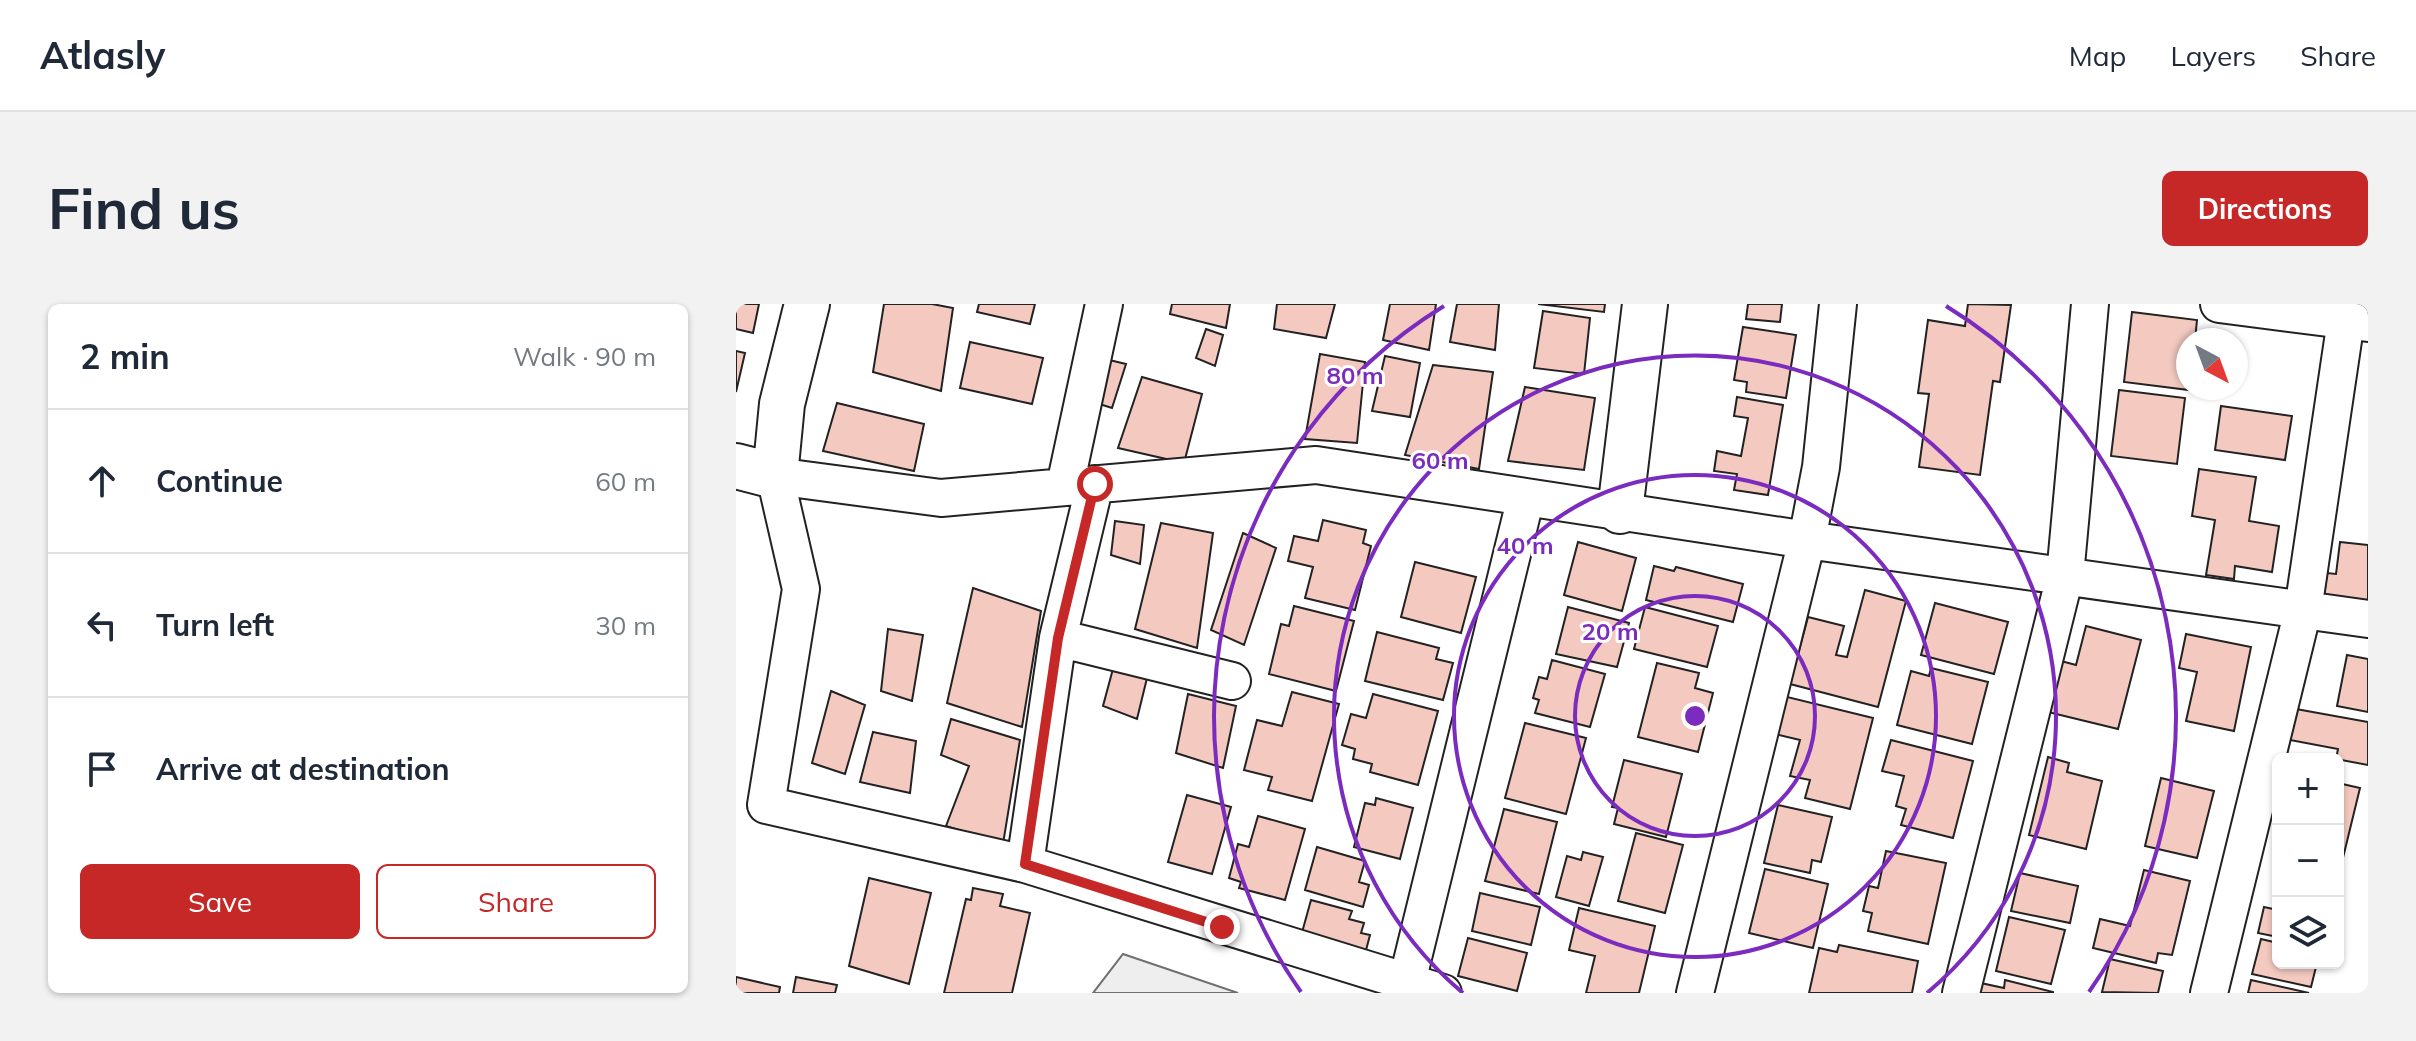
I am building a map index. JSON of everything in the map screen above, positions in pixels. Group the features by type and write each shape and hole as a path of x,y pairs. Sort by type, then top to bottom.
{"street":[{"path":"807,304 782,404 756,471 801,589 751,804 1025,864 1443,993"},
{"path":"1025,864 1104,304"},
{"path":"1620,511 1645,304"},
{"path":"1695,993 1807,540 1821,467 1838,304"},
{"path":"1961,993 2065,576 2090,304"},
{"path":"2209,993 2303,610 2357,321 2219,304"},
{"path":"756,471 941,498 1316,465 1807,540 2368,619"},
{"path":"1407,982 1526,497"},
{"path":"1058,638 1232,681"}],"shaded area":[{"path":"1123,954 1238,993 1093,993"}],"building":[{"path":"736,304 759,304 753,333 736,329"},
{"path":"884,304 932,304 953,308 941,391 873,372"},
{"path":"979,304 1035,304 1030,324 977,312"},
{"path":"1172,304 1230,304 1226,328 1170,314"},
{"path":"1277,304 1335,304 1326,338 1274,329"},
{"path":"1390,304 1436,304 1429,350 1383,340"},
{"path":"1457,304 1499,304 1495,350 1450,342"},
{"path":"1538,304 1605,304 1604,312"},
{"path":"1748,304 1782,304 1780,322 1746,319"},
{"path":"1968,304 2011,305 2000,382 1993,381 1980,475 1919,467 1929,394 1918,393 1928,320 1965,326"},
{"path":"1543,311 1590,318 1584,374 1534,368"},
{"path":"2132,312 2197,320 2196,328 2176,328 2176,388 2124,382"},
{"path":"1743,327 1796,335 1786,398 1746,392 1747,382 1734,380"},
{"path":"1206,329 1223,335 1215,366 1196,358"},
{"path":"970,342 1043,358 1032,404 960,388"},
{"path":"736,351 745,353 736,392"},
{"path":"1320,354 1365,362 1357,443 1305,439"},
{"path":"1385,356 1420,363 1410,417 1372,411"},
{"path":"1101,358 1126,364 1112,408 1090,401"},
{"path":"1433,365 1493,372 1479,469 1405,455"},
{"path":"1142,377 1202,394 1184,463 1118,448"},
{"path":"1525,387 1595,398 1584,470 1508,461"},
{"path":"2119,390 2185,400 2177,464 2111,456"},
{"path":"1737,397 1783,405 1768,495 1734,490 1737,474 1714,471 1717,451 1741,456 1748,418 1734,416"},
{"path":"837,403 924,424 914,471 823,451"},
{"path":"2221,406 2292,416 2285,460 2215,450"},
{"path":"2199,469 2256,477 2249,521 2279,526 2272,572 2235,566 2234,579 2206,575 2215,520 2192,516"},
{"path":"1323,520 1366,530 1363,543 1371,546 1355,610 1305,598 1313,567 1288,561 1294,536 1318,541"},
{"path":"1115,521 1144,525 1140,564 1111,555"},
{"path":"1161,523 1213,533 1197,648 1135,629"},
{"path":"1243,533 1276,548 1244,645 1211,630"},
{"path":"1578,542 1636,558 1622,611 1564,595"},
{"path":"2340,542 2368,545 2368,602 2324,597 2327,573 2336,574"},
{"path":"1415,562 1476,577 1461,633 1401,617"},
{"path":"1654,566 1674,571 1676,567 1743,584 1733,622 1646,600"},
{"path":"973,588 1041,611 1022,727 947,703"},
{"path":"1865,590 1906,601 1878,707 1790,684 1808,617 1844,626 1836,655 1847,657"},
{"path":"1935,603 2008,622 1994,674 1921,655"},
{"path":"1294,606 1354,621 1336,691 1269,674 1281,624 1289,626"},
{"path":"1568,607 1629,623 1617,667 1556,654"},
{"path":"1645,607 1718,626 1707,667 1634,649"},
{"path":"2086,626 2141,640 2118,729 2048,712 2061,661 2076,665"},
{"path":"888,629 923,635 912,701 881,691"},
{"path":"1377,632 1439,648 1436,659 1453,663 1443,700 1365,681"},
{"path":"2186,634 2251,647 2234,731 2186,721 2197,672 2179,668"},
{"path":"2347,655 2368,659 2368,712 2337,706"},
{"path":"1552,660 1605,674 1590,727 1535,713 1539,700 1533,698 1539,677 1547,679"},
{"path":"1657,663 1699,673 1695,688 1713,693 1698,752 1638,737"},
{"path":"1114,665 1147,678 1137,719 1103,706"},
{"path":"1931,668 1988,682 1972,744 1897,725 1911,671 1929,676"},
{"path":"831,691 865,705 845,774 812,763"},
{"path":"1292,692 1339,704 1312,801 1268,790 1272,777 1244,770 1257,720 1282,726"},
{"path":"1771,693 1873,718 1850,809 1805,798 1810,780 1790,776 1800,740 1762,731"},
{"path":"1188,694 1236,706 1223,768 1176,753"},
{"path":"1373,694 1438,711 1418,785 1370,772 1372,764 1353,759 1355,749 1342,745 1351,714 1366,718"},
{"path":"2296,709 2368,722 2368,765 2344,760 2344,753 2337,753 2338,749 2290,740"},
{"path":"951,719 1020,740 1003,844 946,826 969,766 941,755"},
{"path":"1525,723 1586,738 1566,814 1505,798"},
{"path":"873,732 916,741 910,793 860,782"},
{"path":"1891,740 1973,761 1953,838 1901,825 1906,809 1896,806 1904,776 1882,771"},
{"path":"2048,757 2069,763 2067,772 2102,781 2086,849 2029,835"},
{"path":"1624,760 1682,774 1666,837 1614,824 1618,808 1612,807"},
{"path":"2161,778 2214,791 2197,858 2145,846"},
{"path":"2344,784 2360,788 2344,854"},
{"path":"1187,795 1231,807 1212,874 1168,862"},
{"path":"1376,798 1413,808 1400,859 1354,847 1365,803 1375,805"},
{"path":"1778,805 1832,817 1821,862 1812,860 1810,873 1764,863"},
{"path":"1504,809 1557,822 1539,894 1485,881"},
{"path":"1258,816 1305,829 1285,900 1239,888 1241,882 1229,878 1238,844 1249,847"},
{"path":"1636,833 1683,845 1665,913 1618,901"},
{"path":"1317,847 1365,861 1359,882 1369,885 1363,907 1305,890"},
{"path":"1886,851 1946,863 1928,944 1868,931 1872,913 1863,911 1869,886 1878,888"},
{"path":"1583,852 1603,857 1589,906 1556,897 1567,856 1581,860"},
{"path":"1765,869 1828,884 1813,948 1749,933"},
{"path":"2144,870 2190,881 2172,955 2158,953 2156,963 2093,948 2100,919 2130,926"},
{"path":"2020,873 2078,886 2070,923 2011,911"},
{"path":"869,878 931,893 909,984 849,966"},
{"path":"973,888 1003,894 1000,906 1030,913 1012,993 944,993 966,899 971,900"},
{"path":"1480,893 1540,907 1531,945 1472,931"},
{"path":"1311,900 1352,911 1349,919 1364,923 1361,933 1370,935 1365,954 1301,936"},
{"path":"2264,907 2272,909 2272,936 2258,933"},
{"path":"1579,908 1655,926 1639,993 1586,993 1595,956 1569,950"},
{"path":"2009,917 2065,930 2051,984 1996,971"},
{"path":"1468,938 1527,953 1517,991 1458,976"},
{"path":"2261,939 2272,942 2272,969 2316,969 2311,987 2252,974"},
{"path":"1839,945 1918,961 1912,993 1809,993 1819,948 1837,952"},
{"path":"2110,959 2163,971 2158,993 2102,992"},
{"path":"736,977 780,987 779,993 736,993"},
{"path":"796,977 837,985 835,993 793,993"},
{"path":"2005,980 2053,993 1973,993 1976,982 2004,988"},
{"path":"2251,980 2309,993 2248,993"}],"route":[{"path":"1095,484 1058,638 1025,864 1222,927"}]}
